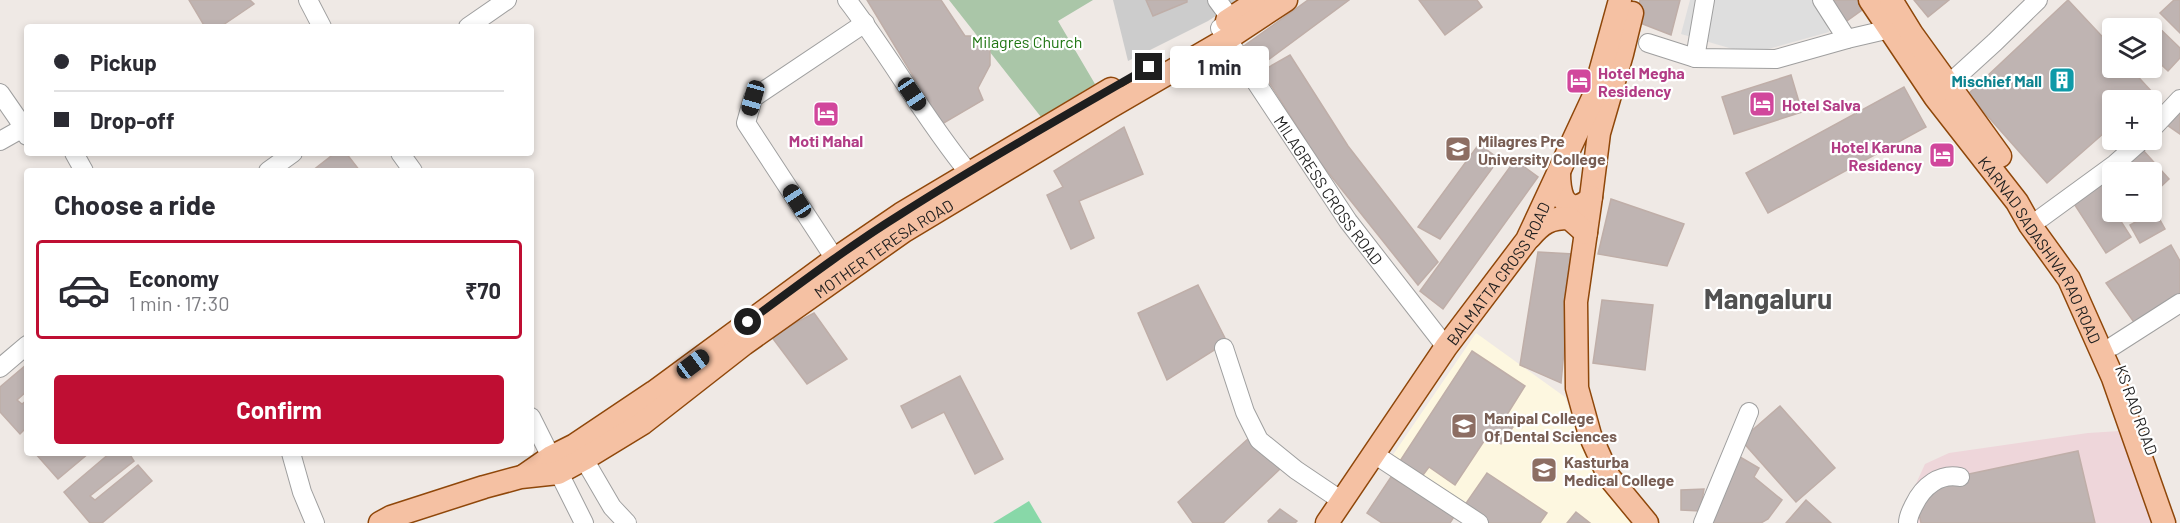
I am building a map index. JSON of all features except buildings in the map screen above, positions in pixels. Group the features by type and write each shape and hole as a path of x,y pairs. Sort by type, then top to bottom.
{"main road":[{"path":"554,465 575,445 638,415 835,258 901,214 969,173 1226,28 1259,0"},
{"name":"MOTHER TERESA ROAD","path":"380,523 401,513 554,465 585,459 638,415 744,344 904,231 1226,28 1287,0"},
{"name":"BALMATTA CROSS ROAD","path":"1328,523 1446,347 1527,240 1593,98 1620,0"},
{"path":"1635,0 1599,134 1593,168 1576,302 1576,388 1590,435 1609,477 1647,523"},
{"name":"KARNAD SADASHIVA RAO ROAD","path":"1870,0 1897,25 2017,202 2030,225 2069,279 2113,378 2164,523"},
{"path":"1891,0 1897,25"},
{"name":"KS RAO ROAD","path":"1942,91 2028,195 2094,305 2138,407 2177,523"},
{"path":"1558,174 1561,192 1567,203 1582,206 1590,197"},
{"path":"1527,240 1541,223 1556,218 1569,218 1586,234"}],"street":[{"path":"308,0 320,24"},
{"path":"472,24 507,0"},
{"path":"847,0 865,23 947,147 969,173"},
{"name":"MILAGRESS CROSS ROAD","path":"1217,0 1226,28 1348,220 1446,347"},
{"path":"1695,58 1705,0"},
{"path":"1822,0 1847,39"},
{"path":"1942,91 2038,0"},
{"path":"835,258 746,123 753,98 865,23"},
{"path":"1648,43 1695,58 1776,60 1897,25"},
{"path":"0,93 24,130"},
{"path":"2162,118 2180,99"},
{"path":"0,141 24,132"},
{"path":"2041,218 2131,150"},
{"path":"272,168 289,156"},
{"path":"2113,346 2180,303"},
{"path":"0,368 24,348"},
{"path":"1224,348 1245,412 1259,440 1296,470 1342,501"},
{"path":"1703,523 1749,412"},
{"path":"534,423 584,523"},
{"path":"1374,454 1479,523"},
{"path":"292,456 315,523"},
{"path":"585,459 612,507 627,523"},
{"path":"1906,521 1920,492 1935,481 1949,475 1960,477"}],"shaded area":[{"path":"1113,0 1240,0 1208,21 1128,61"},
{"path":"1690,0 1821,0 1829,32 1750,54 1681,34"},
{"path":"1476,333 1565,397 1576,428 1638,523 1471,523 1384,468"},
{"path":"2136,430 2169,523 1906,523 1903,512 1925,464 1949,453 2088,433"}],"green space":[{"name":"Milagres Church","path":"949,0 1093,0 1058,21 1095,84 1041,117"},
{"path":"1029,501 1042,523 993,523"}],"place":[{"name":"Mischief Mall","path":"2062,80"},
{"name":"Hotel Megha Residency","path":"1579,81"},
{"name":"Hotel Salva","path":"1762,104"},
{"name":"Moti Mahal","path":"826,114"},
{"name":"Milagres Pre University College","path":"1458,149"},
{"name":"Hotel Karuna Residency","path":"1942,155"},
{"name":"Manipal College Of Dental Sciences","path":"1464,426"},
{"name":"Kasturba Medical College","path":"1544,470"}],"district":[{"name":"Mangaluru","path":"1768,298"}],"route":[{"path":"748,322 835,258 901,214 1059,118 1149,67"}]}
